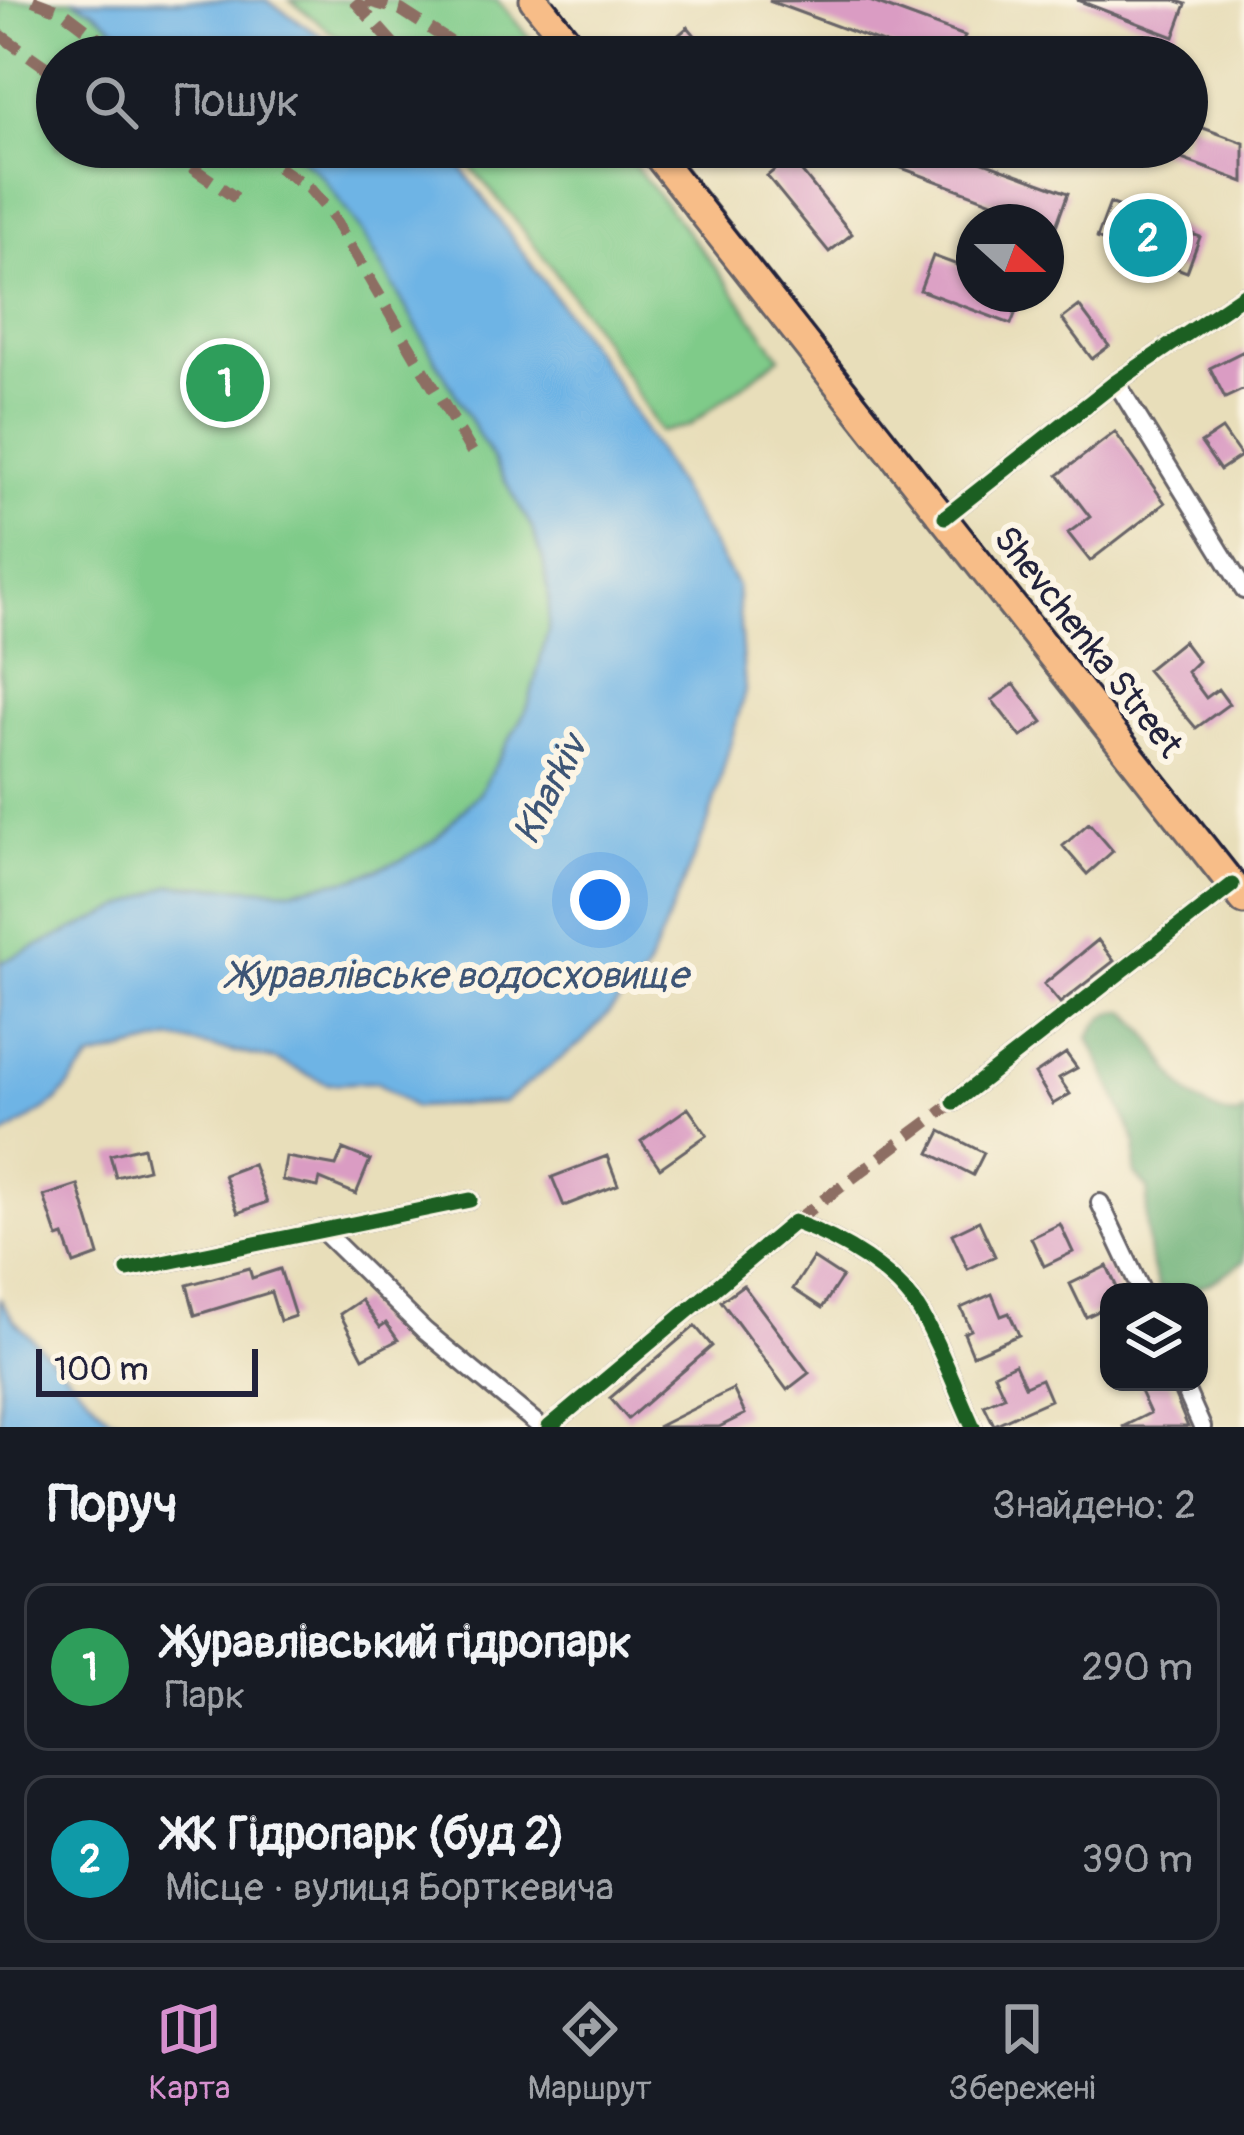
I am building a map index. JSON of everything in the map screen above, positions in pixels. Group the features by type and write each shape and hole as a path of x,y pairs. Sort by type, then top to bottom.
{"main road":[{"path":"534,0 563,36"},
{"name":"Shevchenka Street","path":"668,168 1238,892"}],"street":[{"path":"945,517 1116,382 1244,295"},
{"path":"1116,382 1244,590"},
{"path":"954,1102 1238,892"},
{"path":"128,1270 470,1200"},
{"path":"1100,1203 1138,1283"},
{"path":"322,1230 425,1331 545,1427 794,1222 836,1239 891,1281 920,1311 973,1427"},
{"path":"1187,1391 1202,1427"}],"green space":[{"path":"0,0 73,0 125,36 36,36 36,168 312,168 323,177 367,240 531,526 550,597 548,631 528,707 480,792 434,841 356,878 290,890 172,885 0,963"},
{"path":"290,0 497,0 528,36 336,36"},
{"path":"471,168 637,168 780,357 689,426 660,432 564,284"},
{"path":"1126,1011 1141,1025 1197,1101 1237,1116 1244,1111 1244,1261 1207,1283 1157,1283 1147,1239 1148,1189 1135,1174 1136,1142 1089,1037 1113,1013"}],"water":[{"path":"73,0 266,0 321,36 125,36"},
{"name":"Журавлівське водосховище","path":"312,168 462,168 611,375 737,586 745,691 708,823 645,974 581,1043 503,1103 414,1107 377,1082 328,1084 276,1060 172,1039 91,1059 56,1102 0,1138 0,963 172,885 290,890 356,878 402,860 435,840 480,792 528,707 548,631 549,597 531,526 367,240"},
{"path":"0,1299 14,1320 109,1417 142,1427 0,1427"}],"building":[{"path":"867,0 965,36 863,36 769,1"},
{"path":"1077,0 1186,4 1171,36"},
{"path":"1208,130 1244,143 1244,182 1206,168"},
{"path":"777,168 799,168 852,234 829,252 767,176"},
{"path":"902,168 1000,168 1068,193 1064,204 998,204"},
{"path":"1110,203 1200,237 1187,272 1097,238"},
{"path":"933,256 956,264 956,303 920,290"},
{"path":"1079,306 1109,346 1092,359 1062,319"},
{"path":"979,312 1016,312 1011,324"},
{"path":"1244,351 1244,389 1225,398 1210,368"},
{"path":"1222,429 1241,456 1220,470 1201,443"},
{"path":"1115,432 1165,503 1090,561 1068,533 1090,517 1058,475"},
{"path":"1183,641 1198,661 1187,672 1206,698 1218,689 1229,704 1196,728 1147,670"},
{"path":"1014,684 1043,722 1021,737 992,700"},
{"path":"1089,823 1113,851 1087,874 1063,846"},
{"path":"1098,940 1114,961 1060,1003 1044,984"},
{"path":"1066,1053 1077,1068 1059,1078 1070,1094 1053,1104 1035,1074"},
{"path":"688,1108 707,1135 660,1168 641,1141"},
{"path":"941,1131 984,1153 973,1175 930,1153"},
{"path":"143,1147 148,1169 116,1177 110,1155"},
{"path":"343,1149 370,1160 356,1194 320,1179 318,1187 282,1180 286,1157 336,1166"},
{"path":"607,1156 618,1185 564,1206 552,1177"},
{"path":"253,1164 267,1202 238,1213 224,1175"},
{"path":"78,1185 99,1255 74,1264 64,1236 58,1238 44,1196"},
{"path":"979,1221 995,1256 968,1269 952,1234"},
{"path":"1060,1224 1073,1252 1044,1266 1031,1238"},
{"path":"813,1258 842,1277 822,1308 793,1289"},
{"path":"1107,1266 1115,1283 1100,1283 1100,1310 1086,1317 1070,1284"},
{"path":"249,1268 252,1278 280,1269 295,1316 280,1321 271,1292 195,1315 187,1285"},
{"path":"743,1285 809,1373 787,1390 721,1301"},
{"path":"992,1294 1001,1316 1009,1313 1019,1335 973,1355 964,1333 971,1330 961,1308"},
{"path":"361,1300 380,1327 386,1323 398,1340 363,1358 340,1314"},
{"path":"695,1326 712,1346 628,1419 610,1398"},
{"path":"1015,1364 1025,1386 1041,1379 1050,1400 994,1425 984,1405 1004,1396 994,1374"},
{"path":"733,1389 745,1414 719,1427 657,1427"},
{"path":"1140,1391 1173,1391 1188,1427 1122,1427 1150,1413"}],"tram line":[{"path":"554,0 582,36"},
{"path":"686,168 1244,875"}],"marked path":[{"path":"33,0 64,12 95,36"},
{"path":"354,0 386,36"},
{"path":"365,0 401,10 441,36"},
{"path":"0,35 36,60"},
{"path":"192,168 236,198"},
{"path":"279,168 309,188 330,212 476,459"},
{"path":"794,1222 954,1102"}],"cycle path":[{"path":"945,517 1116,382 1244,295"},
{"path":"954,1102 1232,885"},
{"path":"128,1270 470,1200"},
{"path":"549,1427 794,1222 866,1258 898,1284 922,1315 973,1427"}],"place":[{"name":"ЖК Гідропарк (буд 2)","path":"1148,238"},
{"name":"Журавлівський гідропарк","path":"225,383"}],"water label":[{"name":"Kharkiv","path":"550,790"}]}
